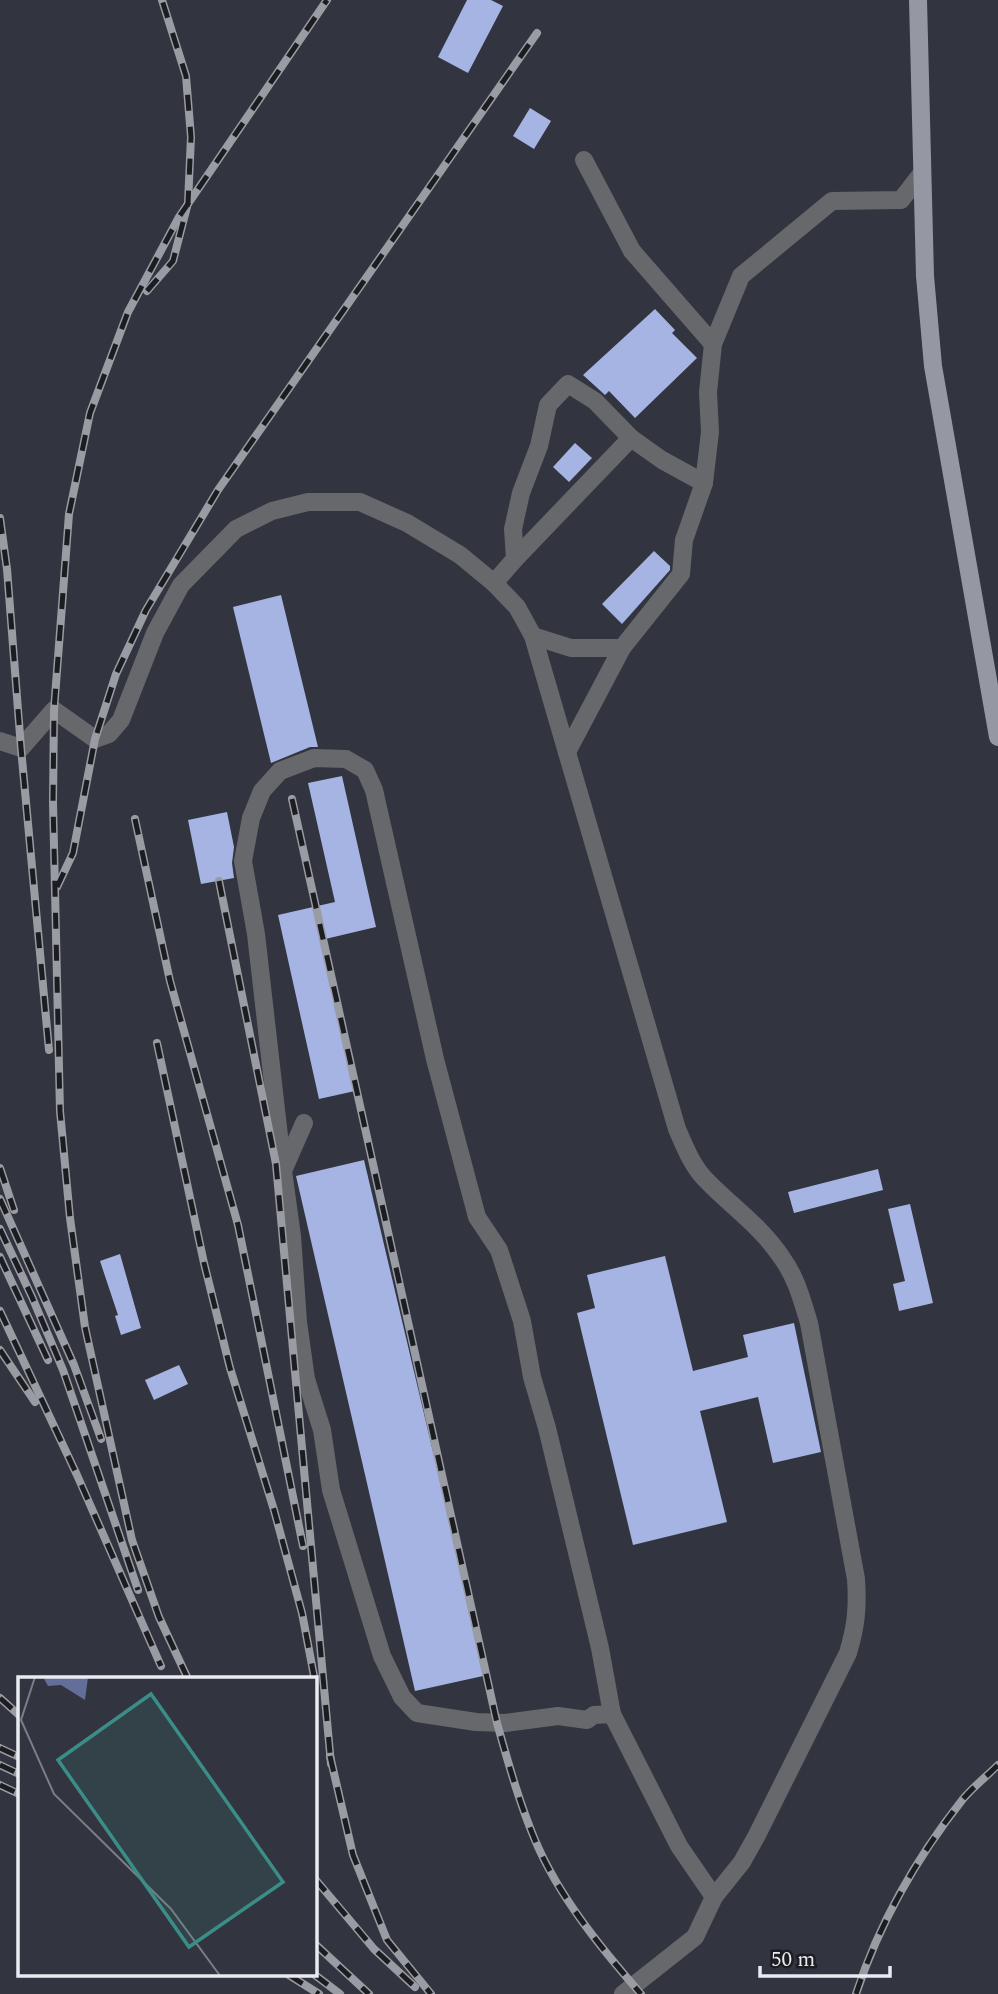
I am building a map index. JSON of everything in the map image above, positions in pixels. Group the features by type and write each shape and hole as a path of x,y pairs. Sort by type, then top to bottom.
{"main road":[{"path":"918,0 925,276 933,366 998,737"}],"lane":[{"path":"584,160 632,251 713,344"},
{"path":"567,752 622,648 681,574 684,540 704,483 710,432 708,392 713,344 741,276 832,201 901,200 922,173"},
{"path":"515,559 513,529 520,493 539,446 548,405 568,384 595,401 631,438 662,460 704,483"},
{"path":"494,583 631,438"},
{"path":"0,741 21,748 54,710 95,739 109,734 121,720 155,633 181,585 236,529 272,511 308,502 360,502 407,523 460,555 494,583 517,607 533,636 677,1129 690,1158 704,1179 763,1233 783,1258 797,1285 809,1323 856,1579 856,1625 848,1653 742,1863 714,1897 695,1937 623,1994"},
{"path":"533,636 571,648 622,648"},
{"path":"612,1714 594,1716 587,1720 558,1716 505,1723 476,1722 417,1713 402,1697 382,1656 331,1490 321,1430 306,1379 257,934 243,861 251,818 262,791 280,771 314,758 346,759 365,769 374,790 435,1059 477,1217 499,1250 522,1321 532,1377 547,1428 600,1648 612,1714 679,1846 714,1897"},
{"path":"283,1171 304,1123"}],"building":[{"path":"467,0 491,0 503,6 468,73 438,57"},
{"path":"530,108 551,121 534,149 513,136"},
{"path":"655,309 675,330 672,333 697,358 635,418 609,391 605,395 583,375"},
{"path":"575,443 592,458 569,482 553,467"},
{"path":"654,551 670,566 670,570 622,624 602,604"},
{"path":"281,595 318,747 310,747 271,763 233,607"},
{"path":"342,776 376,927 321,940 355,1091 319,1099 278,915 335,902 308,783"},
{"path":"227,812 234,847 234,878 201,884 188,820"},
{"path":"364,1160 483,1676 415,1691 296,1176"},
{"path":"878,1169 883,1190 794,1213 788,1192"},
{"path":"910,1204 933,1303 899,1311 893,1284 905,1281 888,1209"},
{"path":"120,1254 141,1328 121,1335 115,1316 118,1315 100,1261"},
{"path":"665,1256 693,1371 748,1357 743,1335 794,1323 821,1452 773,1463 758,1397 700,1411 727,1522 633,1545 577,1313 595,1308 587,1275"},
{"path":"179,1365 188,1384 154,1400 145,1380"}],"railway":[{"path":"147,291 173,261 188,203 191,137 186,76 162,0"},
{"path":"187,1677 159,1617 132,1540 85,1327 70,1218 60,1111 53,802 54,710 69,514 90,413 128,312 179,217 327,0"},
{"path":"57,887 73,853 95,739 116,674 146,610 218,490 537,33"},
{"path":"0,518 7,569 49,1050"},
{"path":"292,799 505,1752 529,1826 556,1882 596,1940 641,1994"},
{"path":"135,819 170,981 238,1225 303,1546"},
{"path":"219,881 276,1164 331,1764"},
{"path":"157,1043 204,1263 230,1368 274,1510 302,1613 314,1676"},
{"path":"0,1168 14,1210"},
{"path":"0,1199 74,1365 101,1439"},
{"path":"0,1229 63,1370 138,1590"},
{"path":"0,1257 48,1360"},
{"path":"0,1311 77,1475 161,1666"},
{"path":"0,1350 35,1402"},
{"path":"0,1698 18,1714"},
{"path":"0,1748 18,1757"},
{"path":"330,1756 353,1855 387,1940 431,1994"},
{"path":"0,1765 18,1774"},
{"path":"856,1994 876,1942 915,1868 963,1799 998,1765"},
{"path":"0,1785 18,1794"},
{"path":"317,1881 374,1949 415,1987"},
{"path":"317,1946 369,1994"},
{"path":"291,1976 319,1994"},
{"path":"316,1976 340,1994"}]}
